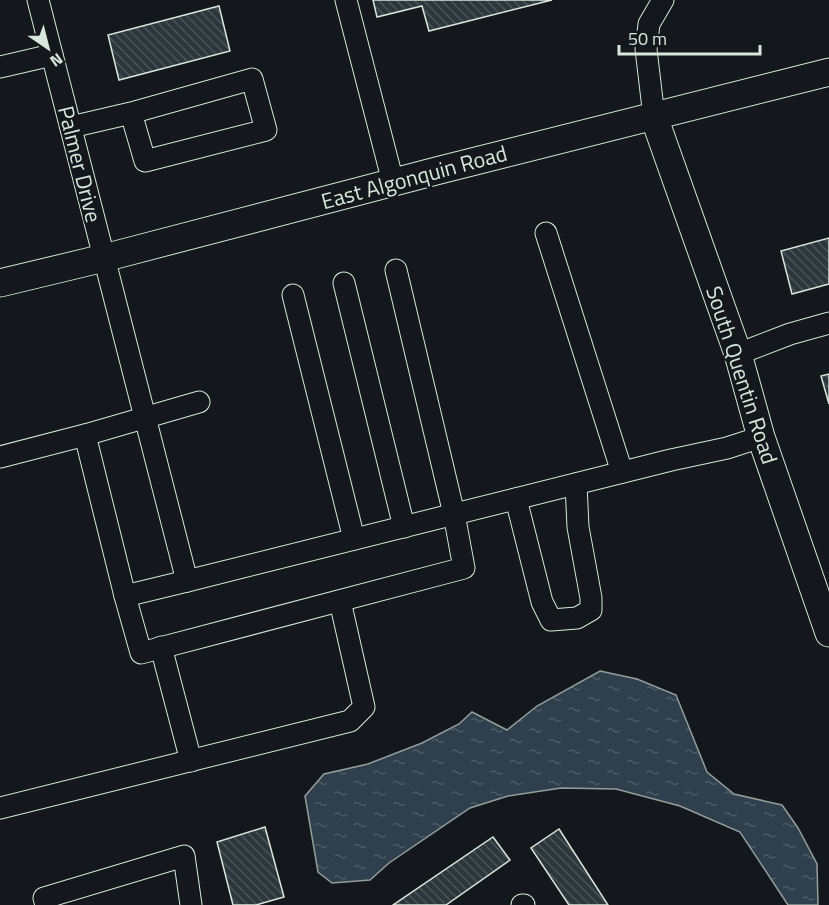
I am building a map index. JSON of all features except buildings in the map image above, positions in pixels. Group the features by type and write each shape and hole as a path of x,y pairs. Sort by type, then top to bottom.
{"main road":[{"name":"East Algonquin Road","path":"0,283 829,72"},
{"name":"South Quentin Road","path":"654,117 738,354 761,437 829,633"}],"street":[{"name":"Palmer Drive","path":"38,0 187,581"},
{"path":"346,0 393,182"},
{"path":"654,117 646,49 649,24 663,0"},
{"path":"0,67 52,55"},
{"path":"71,127 131,113 252,79 266,130 145,161 131,113"},
{"path":"546,233 622,472"},
{"path":"85,435 141,653 464,568 454,514 396,270"},
{"path":"344,283 404,527"},
{"path":"293,295 354,539"},
{"path":"738,354 790,334 829,323"},
{"path":"0,457 199,402"},
{"path":"125,596 516,498 727,448 761,437"},
{"path":"516,498 542,602 551,620 578,618 591,610 591,598 578,527 576,484"},
{"path":"0,808 350,721 364,707 340,601"},
{"path":"161,647 191,760"},
{"path":"46,905 44,898 184,856 191,905"}],"water":[{"path":"600,671 637,679 676,695 707,772 734,794 782,805 798,828 817,864 818,905 788,905 740,832 680,806 616,789 561,788 508,796 470,808 389,863 370,880 332,883 318,872 305,796 324,774 368,764 422,743 459,724 472,712 507,730 537,706"}]}
